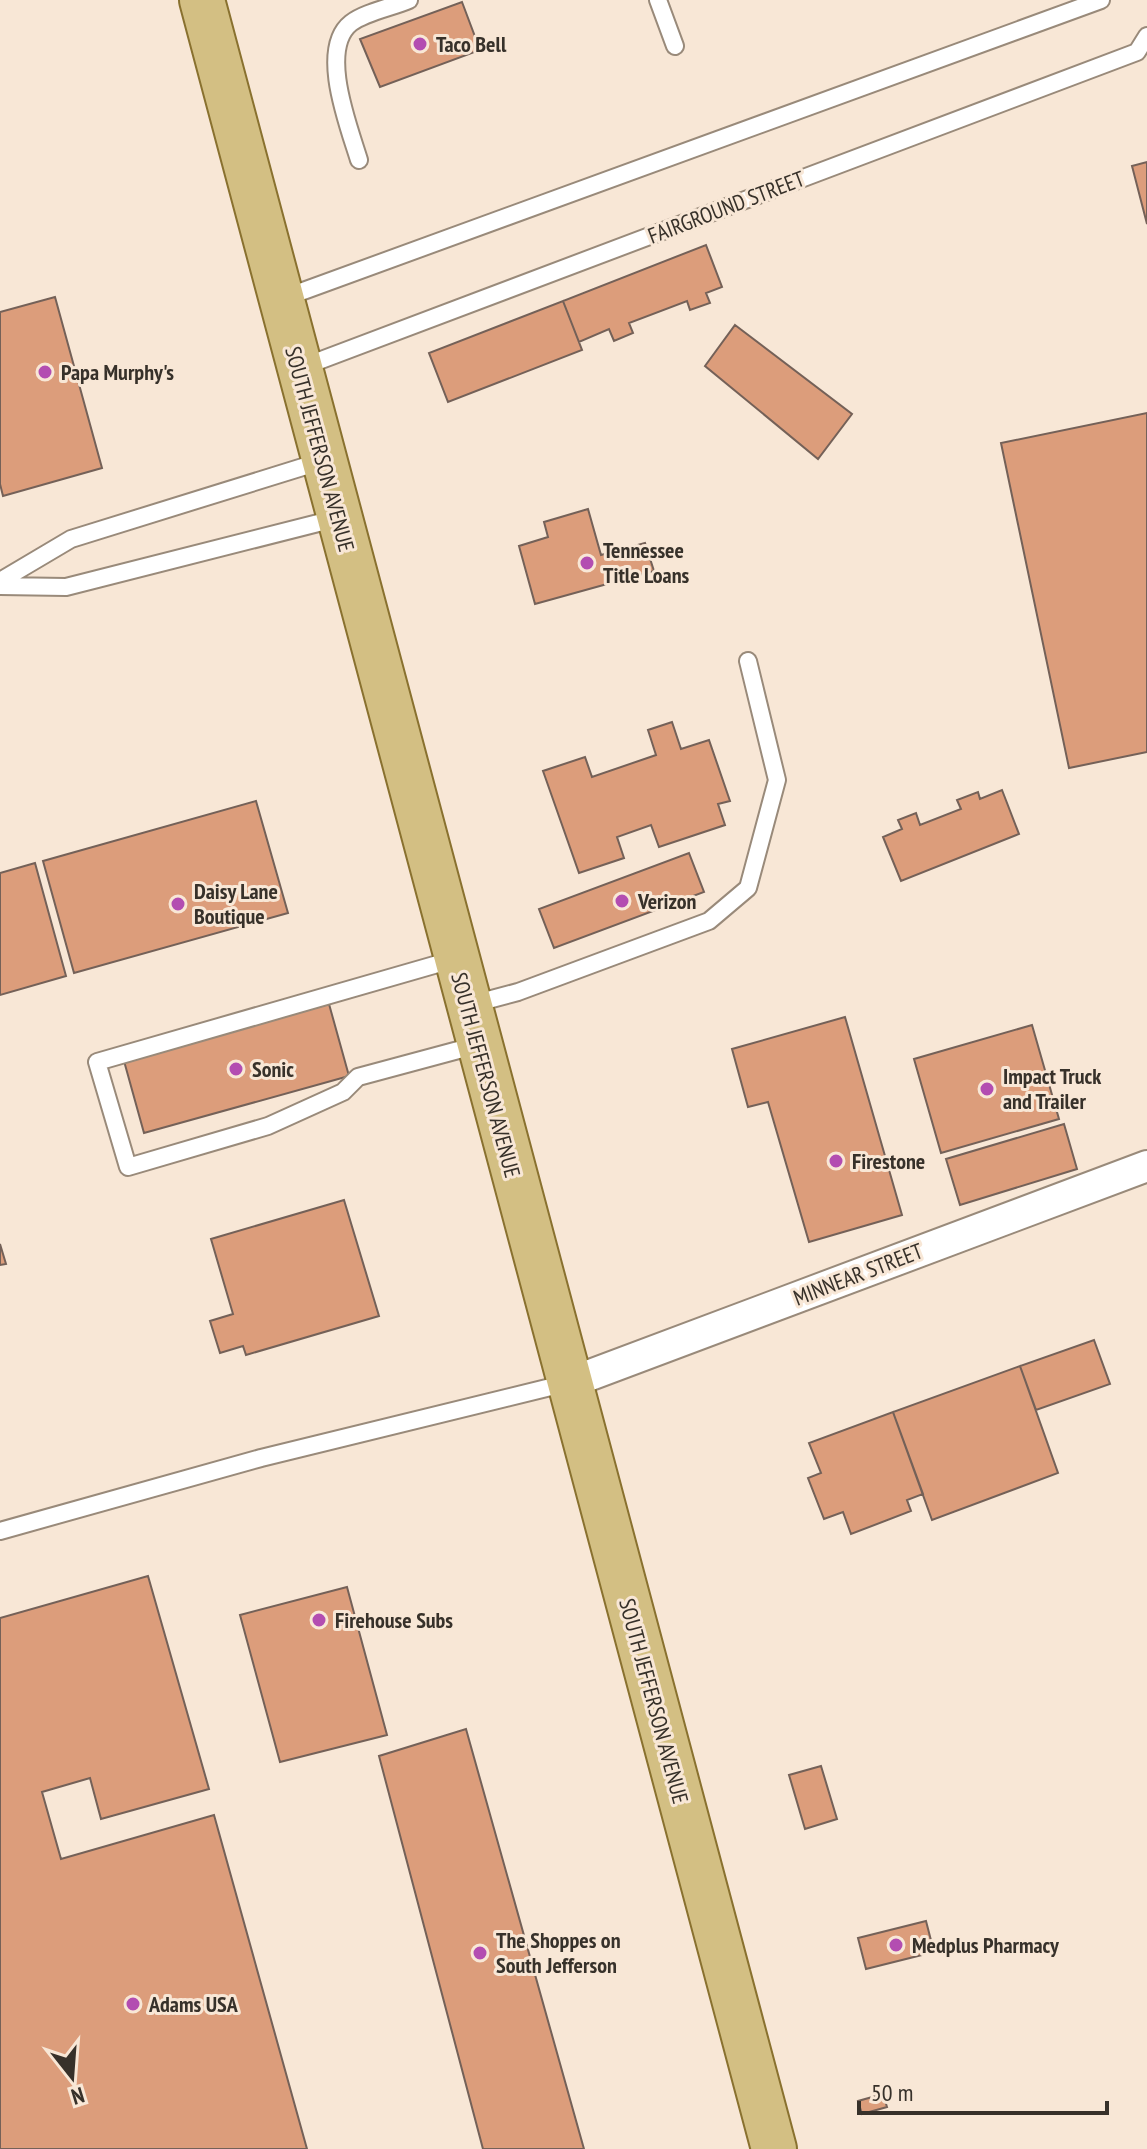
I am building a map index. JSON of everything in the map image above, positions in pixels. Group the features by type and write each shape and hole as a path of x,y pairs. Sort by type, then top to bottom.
{"main road":[{"name":"SOUTH JEFFERSON AVENUE","path":"202,0 322,461 774,2149"}],"street":[{"name":"MINNEAR STREET","path":"569,1383 1147,1166"}],"lane":[{"path":"359,160 336,70 339,41 351,23 409,0"},
{"path":"658,0 675,46"},
{"path":"281,299 1101,0"},
{"name":"FAIRGROUND STREET","path":"299,368 1137,52 1147,36"},
{"path":"0,583 71,539 322,461"},
{"path":"0,583 66,587 338,518"},
{"path":"455,959 97,1062 128,1167 268,1126 343,1092 358,1077 473,1025 518,992 709,921 748,888 777,780 748,661"},
{"path":"0,1531 261,1458 569,1383"}],"building":[{"name":"Taco Bell","path":"462,2 480,50 380,87 360,39"},
{"path":"1147,162 1147,224 1132,166"},
{"path":"706,245 722,287 706,293 710,303 690,310 687,301 629,323 633,333 614,341 609,329 579,342 563,301"},
{"path":"55,297 102,468 3,496 0,484 0,312"},
{"path":"563,301 582,350 448,402 429,353"},
{"path":"735,325 852,414 818,459 705,366"},
{"path":"1147,413 1147,752 1069,768 1001,443"},
{"name":"Tennessee Title Loans","path":"588,509 601,555 645,543 654,571 535,604 519,546 548,537 544,522"},
{"path":"672,722 681,749 709,740 730,801 718,804 725,825 659,847 651,825 617,837 624,858 579,873 543,771 585,757 592,777 656,755 648,730"},
{"path":"1002,790 1019,834 901,881 883,837 902,829 898,820 916,813 920,825 961,809 957,800 978,792 980,799"},
{"path":"256,801 288,913 74,973 43,861"},
{"name":"Verizon","path":"689,853 704,892 554,948 539,909"},
{"path":"35,863 66,976 0,995 0,873"},
{"name":"Sonic","path":"329,1004 349,1076 144,1133 124,1061"},
{"name":"Firestone","path":"845,1017 902,1215 809,1242 768,1102 748,1107 732,1049"},
{"name":"Impact Truck and Trailer","path":"1032,1025 1059,1119 941,1153 914,1059"},
{"path":"1064,1124 1077,1169 960,1205 946,1159"},
{"path":"344,1200 379,1316 246,1355 243,1346 220,1353 210,1321 233,1314 211,1239"},
{"path":"0,1244 6,1264 0,1265"},
{"path":"1094,1340 1110,1384 1036,1410 1020,1366"},
{"path":"1020,1366 1058,1473 932,1520 893,1412"},
{"path":"893,1412 923,1494 907,1500 911,1511 851,1534 843,1512 824,1519 808,1478 821,1473 809,1443"},
{"name":"Adams USA","path":"148,1576 209,1789 101,1819 90,1778 42,1792 61,1859 214,1815 307,2149 0,2149 0,1618"},
{"path":"347,1587 387,1735 280,1762 240,1615"},
{"name":"The Shoppes on South Jefferson","path":"466,1729 584,2149 483,2149 379,1756"},
{"path":"821,1766 837,1819 805,1829 789,1775"},
{"name":"Medplus Pharmacy","path":"926,1921 934,1952 866,1969 858,1938"},
{"path":"883,2094 887,2107 862,2114 858,2101"}],"place":[{"name":"Taco Bell","path":"420,44"},
{"name":"Papa Murphy's","path":"45,372"},
{"name":"Tennessee Title Loans","path":"587,563"},
{"name":"Verizon","path":"622,901"},
{"name":"Daisy Lane Boutique","path":"178,904"},
{"name":"Sonic","path":"236,1069"},
{"name":"Impact Truck and Trailer","path":"987,1089"},
{"name":"Firestone","path":"836,1161"},
{"name":"Firehouse Subs","path":"319,1620"},
{"name":"Medplus Pharmacy","path":"896,1945"},
{"name":"The Shoppes on South Jefferson","path":"480,1953"},
{"name":"Adams USA","path":"133,2004"}]}
